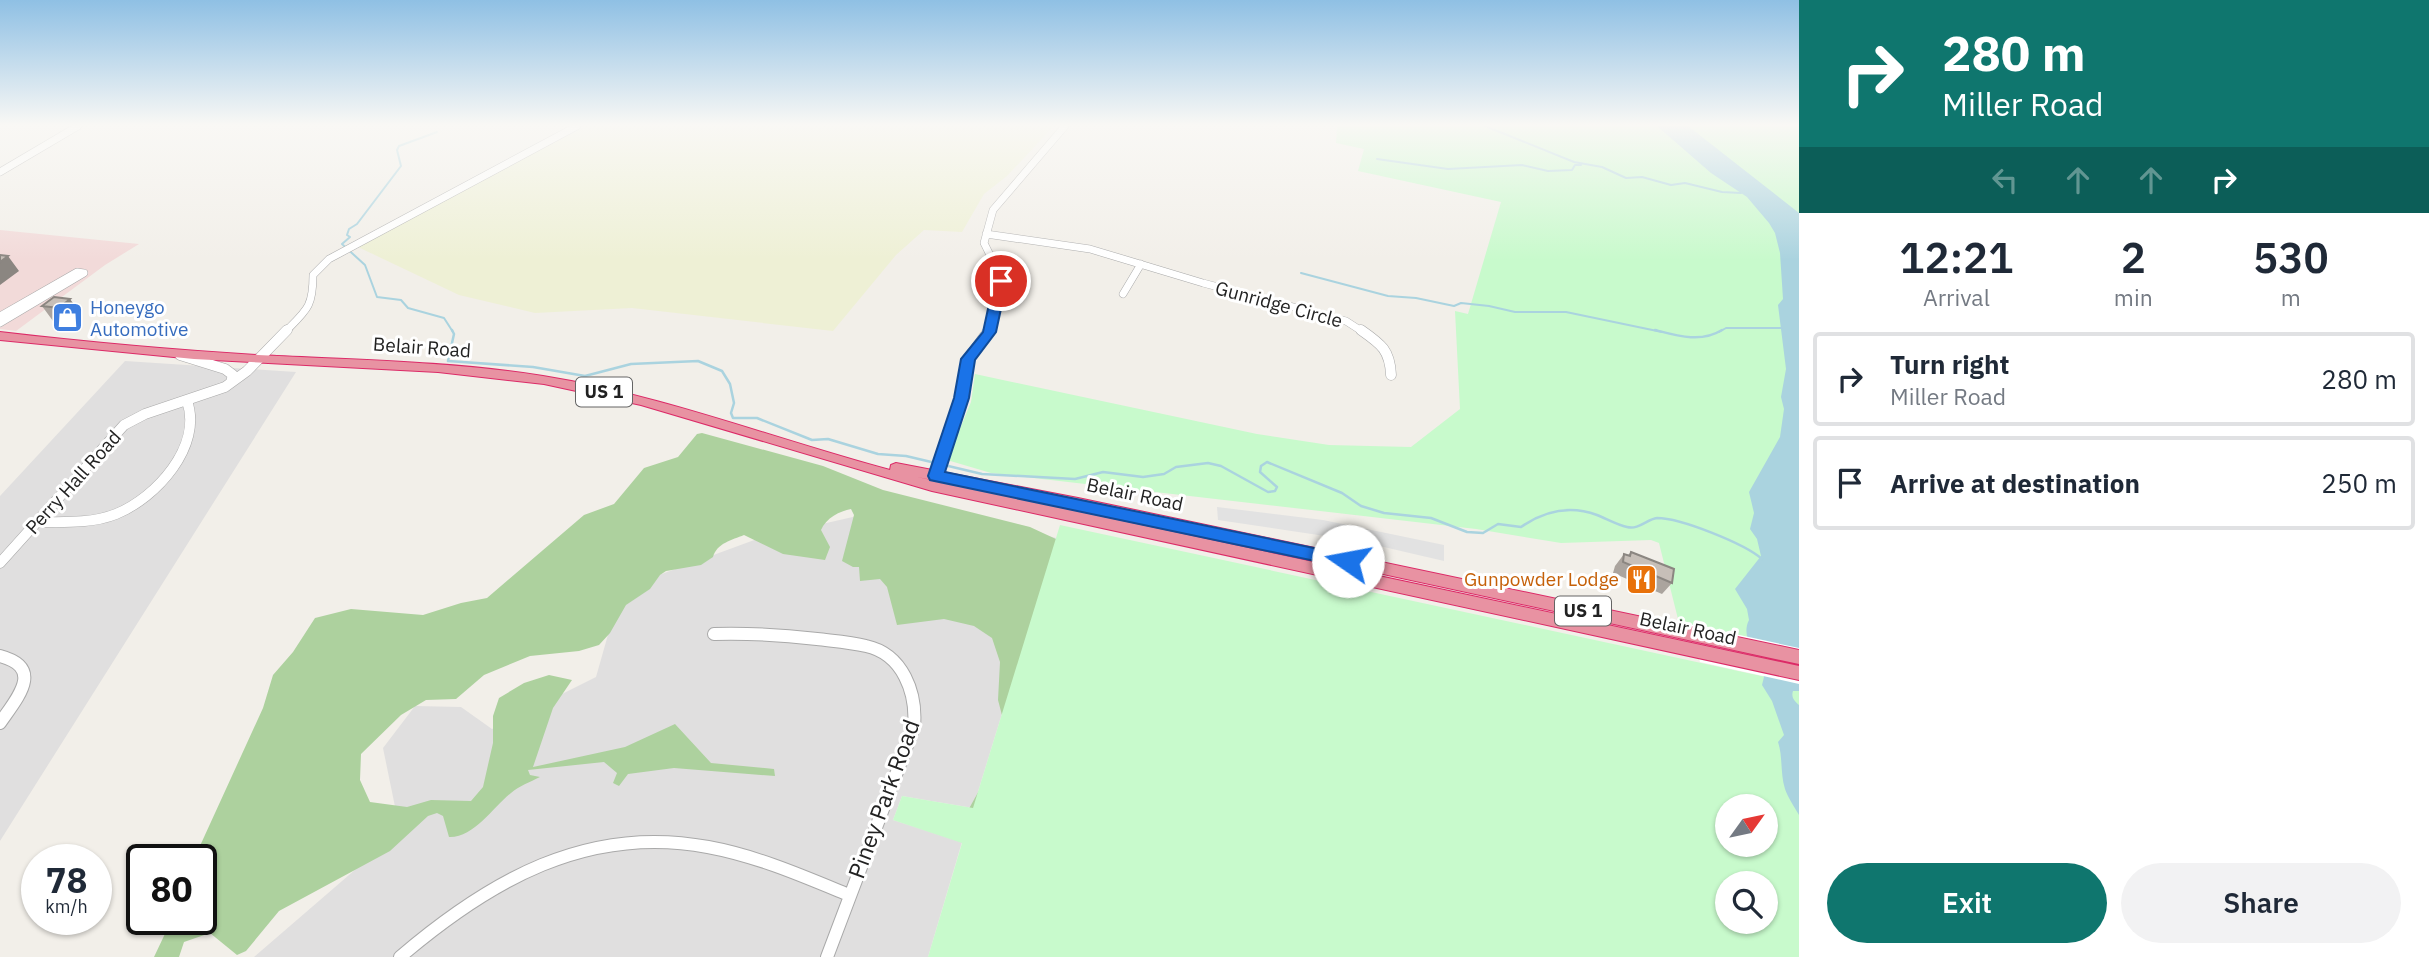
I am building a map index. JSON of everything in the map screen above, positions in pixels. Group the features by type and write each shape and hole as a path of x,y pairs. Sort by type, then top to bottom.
{"highway":[{"name":"Belair Road","path":"0,337 179,354 430,368 543,380 635,400 862,468 937,472 1693,643 1799,673"},
{"name":"Belair Road","path":"1693,643 1799,657"}],"street":[{"name":"Perry Hall Road","path":"0,563 124,425 145,414 219,390 247,371 310,307 313,298 313,275 323,263 346,248 492,171"},
{"path":"937,472 961,398 968,359 989,332 997,300 1000,275 986,251 986,234 993,210 1027,171"},
{"name":"Gunridge Circle","path":"986,234 1090,249 1203,284 1346,321 1378,342 1390,358 1391,375"},
{"path":"1124,294 1141,264"},
{"path":"0,316 77,272 84,273 0,324"},
{"path":"179,354 225,369 233,375 232,383"},
{"path":"36,522 76,523 99,520 123,511 148,495 190,439 193,420 187,401"},
{"name":"Piney Park Road","path":"714,634 770,633 868,646 882,652 908,677 917,711 914,727 827,957"},
{"path":"0,656 16,660 22,665 25,679 18,697 0,723"},
{"path":"400,957 457,912 495,888 552,860 603,846 659,841 711,848 793,872 849,895"}],"shaded area":[{"path":"0,230 139,244 105,265 16,331 0,329"},
{"path":"125,361 296,372 0,841 0,496"},
{"path":"1217,507 1323,520 1444,545 1444,561 1358,541 1218,520"},
{"path":"879,511 980,517 1056,538 973,808 902,796 893,820 962,842 928,957 254,957 400,831 383,748 415,706 461,707 492,729 596,677 621,589 757,539"}],"green space":[{"path":"501,171 1012,171 984,194 962,232 924,230 896,255 833,331 632,308 535,313 459,295 358,247"},
{"path":"1358,171 1799,171 1799,648 1679,623 1659,543 1651,540 1561,543 1476,529 991,473 947,460 971,402 975,374 1257,434 1329,445 1411,447 1460,409 1455,311 1468,314 1501,202"},
{"path":"702,433 823,466 883,490 1030,527 1058,540 1768,777 1771,794 1715,794 1715,858 1778,858 1778,835 1799,957 965,849 966,814 991,769 1004,723 998,700 1000,662 992,638 974,626 944,619 897,625 887,587 880,579 860,581 859,567 842,561 854,515 851,509 834,516 821,530 830,547 825,560 783,554 744,535 721,545 713,557 701,565 666,571 660,575 650,589 626,605 610,633 599,645 579,651 530,656 484,675 456,699 426,700 401,715 361,754 360,780 370,802 407,807 431,800 471,801 483,787 493,743 493,716 499,698 524,683 549,675 572,680 553,708 533,767 625,747 675,724 711,763 774,769 775,776 674,768 628,774 619,786 613,783 617,773 604,762 528,770 530,775 540,777 514,791 467,833 449,837 443,816 437,813 428,816 390,851 279,911 246,951 237,955 212,935 217,935 217,844 201,844 263,708 273,675 293,652 315,618 351,609 423,615 487,598 584,515 614,504 644,468 678,457 697,434"},
{"path":"1060,525 1799,684 1799,957 928,957 962,843 893,820 902,796 973,808"},
{"path":"164,935 204,935 184,942 179,957 154,957"}],"water":[{"path":"1708,171 1745,171 1799,213 1799,691 1793,691 1792,695 1799,705 1799,815 1783,783 1778,742 1784,735 1772,701 1762,685 1764,677 1748,641 1747,609 1735,589 1761,556 1757,539 1750,529 1754,513 1749,492 1780,437 1784,409 1781,397 1786,369 1778,305 1783,299 1780,253 1775,233 1747,197"}],"pier":[{"path":"1689,624 1799,648 1799,684 1700,662"}],"building":[{"path":"54,297 70,299 59,308 42,306"},
{"path":"1631,552 1674,569 1672,583 1623,562 1624,554 1630,556"}],"waterway":[{"path":"397,171 357,224 349,229 347,235 350,237 342,244 365,265 377,297 401,300 408,308 444,318 453,332"},
{"path":"1547,171 1556,171"},
{"path":"1610,171 1626,178 1642,177 1671,185 1685,183 1722,192 1741,193"},
{"path":"1301,273 1388,296 1416,298 1454,306 1461,303 1489,306 1515,312 1566,312 1662,332"},
{"path":"1719,332 1726,328 1782,328"},
{"path":"1655,330 1698,337 1722,330"},
{"path":"453,332 448,361 533,367 585,376 631,364 698,361 722,371 730,384 734,403 731,413 733,418 757,418 812,440 828,439 878,454 906,456 982,474 1075,479 1103,472 1143,477 1164,474 1176,467 1208,463 1221,466 1268,492 1275,491 1277,487 1260,472 1261,466 1267,462 1342,493 1361,506 1384,513 1431,518 1467,532 1483,533 1498,524 1521,527 1548,514 1577,510 1631,528 1657,518 1681,522 1728,539 1762,559"}],"place":[{"name":"Honeygo Automotive","path":"67,318"},
{"name":"Gunpowder Lodge","path":"1642,579"}],"route":[{"path":"1001,281 992,325 986,338 968,359 961,398 936,476 1078,503 1348,561"}]}
